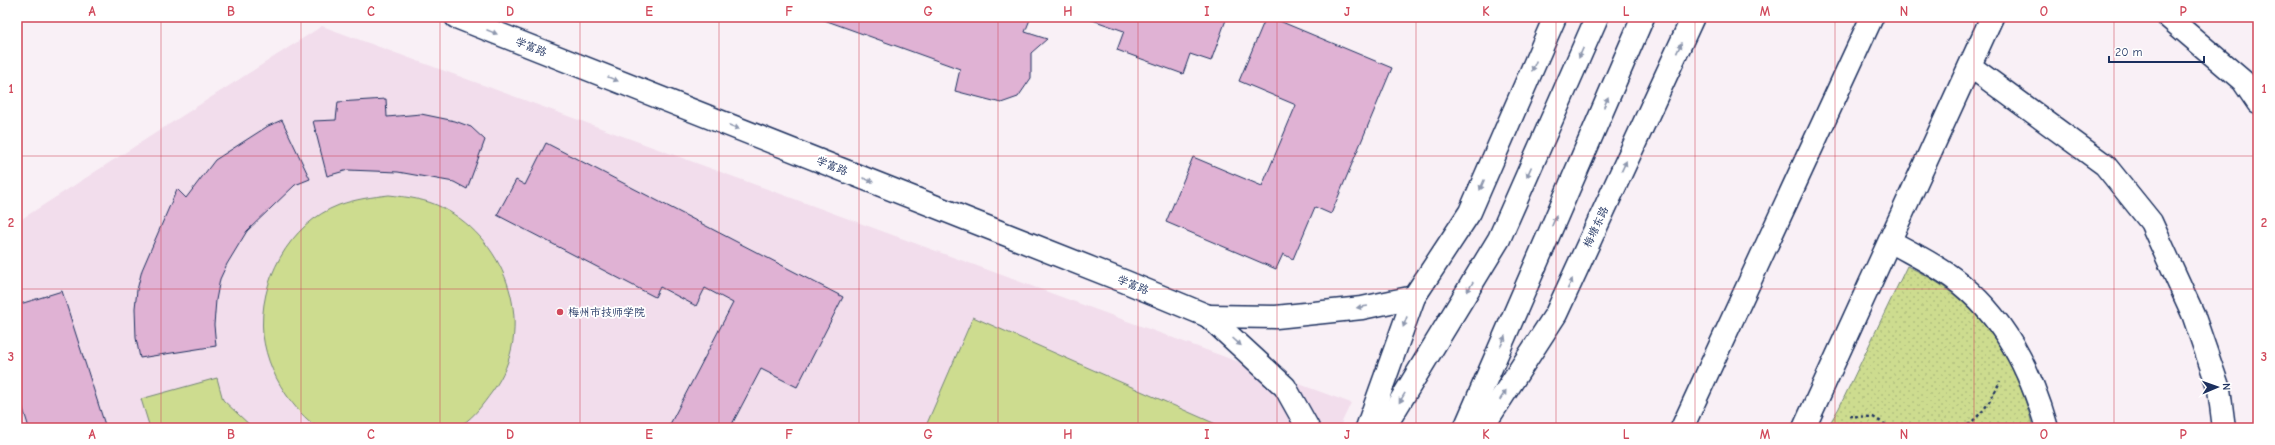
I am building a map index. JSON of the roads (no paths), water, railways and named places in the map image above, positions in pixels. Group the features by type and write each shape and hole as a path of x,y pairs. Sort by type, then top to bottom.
{"street":[{"name":"学富路","path":"456,17 1126,282 1208,316"},
{"path":"1367,428 1414,297 1470,212 1555,17"},
{"path":"1384,428 1499,239 1597,17"},
{"path":"1465,428 1643,17"},
{"name":"梅塘东路","path":"1482,428 1556,314 1693,17"},
{"path":"1682,428 1872,17"},
{"path":"1804,428 1992,17"},
{"path":"2168,17 2243,81 2258,103"},
{"path":"1970,66 2105,165 2151,222 2193,314 2219,389 2224,428"},
{"path":"1890,241 1953,278 1986,307 2023,361 2037,391 2047,428"},
{"path":"1208,316 1276,317 1362,308 1414,297"},
{"path":"1208,316 1285,387 1308,428"}],"place":[{"name":"梅州市技师学院","path":"560,312"}]}
